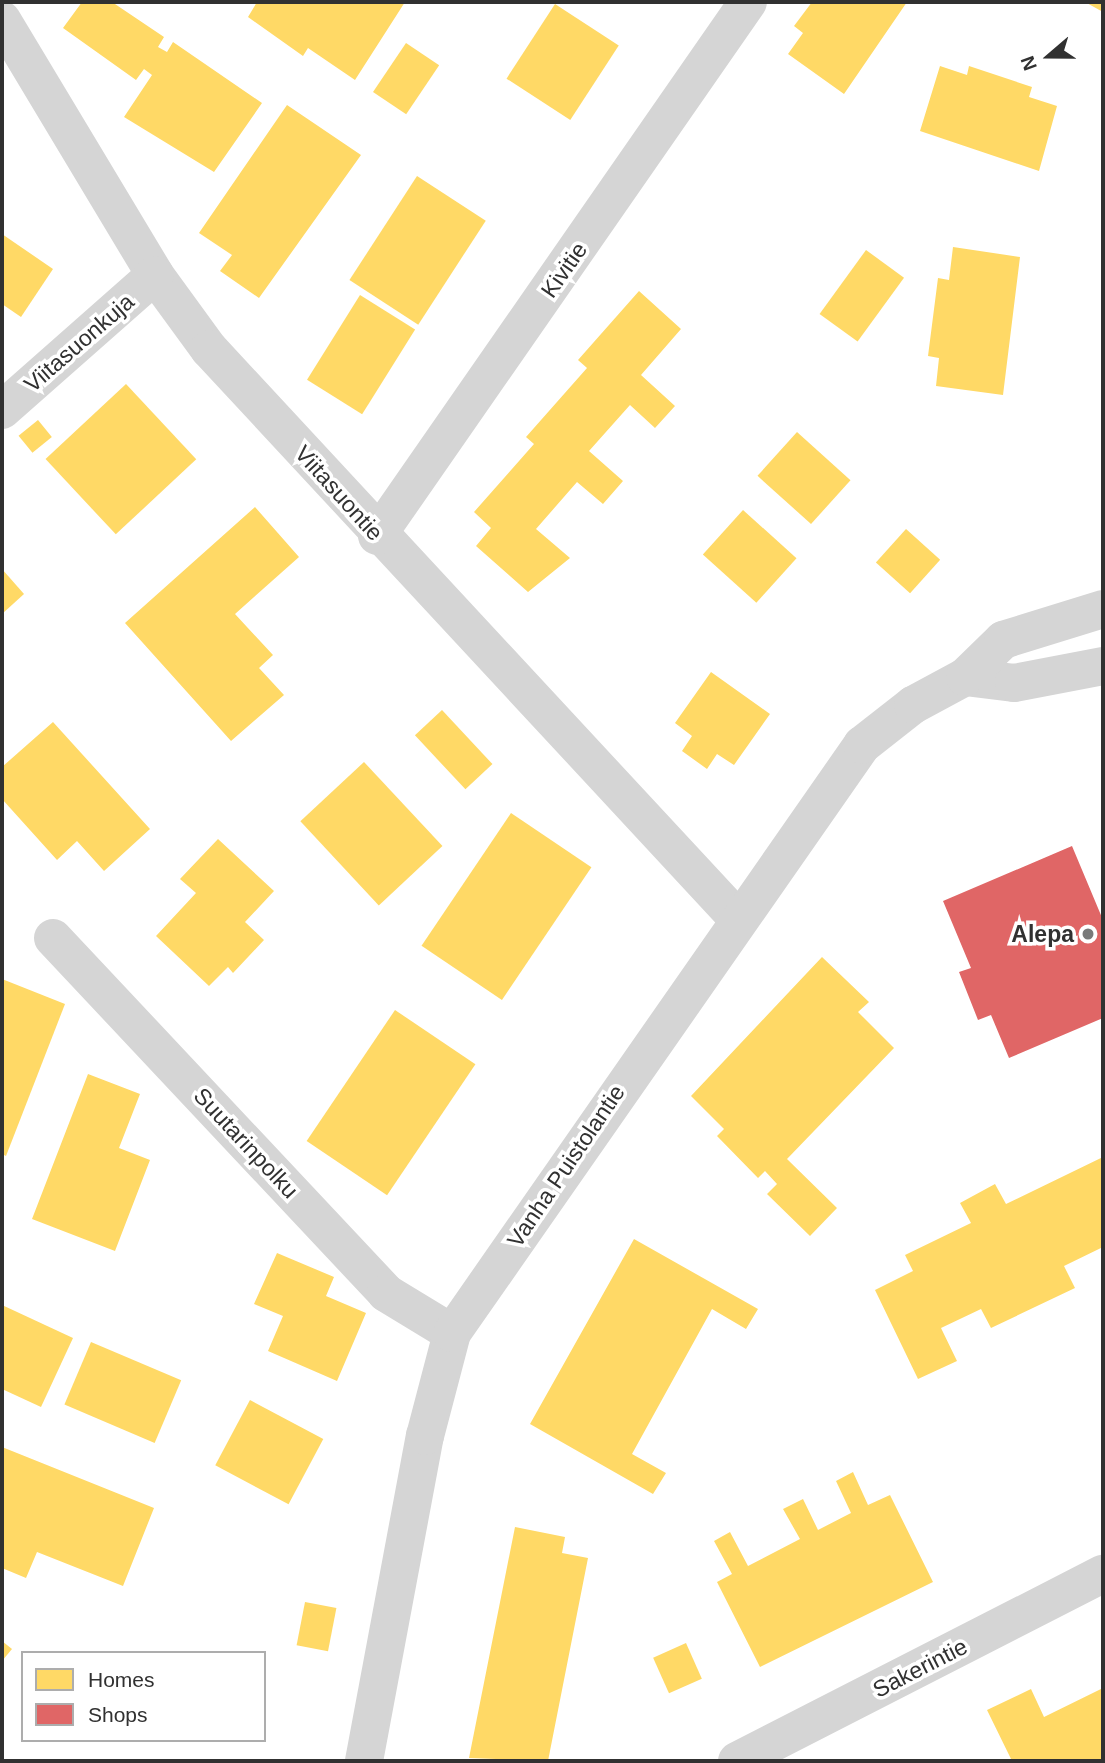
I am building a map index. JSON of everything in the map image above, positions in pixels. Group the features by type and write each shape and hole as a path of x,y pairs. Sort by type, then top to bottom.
{"street":[{"name":"Kivitie","path":"377,536 748,2"},
{"name":"Viitasuontie","path":"2,20 155,275 209,349 377,536 738,919"},
{"name":"Viitasuonkuja","path":"2,410 155,275"},
{"name":"Vanha Puistolantie","path":"364,1761 425,1436 452,1333 738,919 862,745 913,705 965,677 1003,640 1103,609"},
{"path":"965,677 1014,682 1103,666"},
{"name":"Suutarinpolku","path":"53,937 386,1293 452,1333"},
{"name":"Sakerintie","path":"737,1761 1103,1574"}],"building: Homes":[{"path":"82,2 112,2 164,37 158,47 167,52 173,42 262,103 214,172 124,117 152,75 144,69 136,80 63,28"},
{"path":"257,2 405,2 355,80 308,48 303,56 248,17"},
{"path":"812,2 907,2 844,94 788,54 803,33 794,26"},
{"path":"1085,2 1103,2 1103,12"},
{"path":"555,4 619,45 570,120 507,79"},
{"path":"406,43 439,65 406,114 373,92"},
{"path":"940,66 967,75 969,66 1032,87 1029,97 1057,106 1039,171 920,131"},
{"path":"287,105 361,155 259,298 220,271 232,255 199,233"},
{"path":"417,176 486,221 418,325 349,280"},
{"path":"2,234 53,269 21,317 2,304"},
{"path":"953,247 1020,257 1003,395 936,386 939,358 928,356 938,278 949,280"},
{"path":"866,250 904,278 858,342 820,314"},
{"path":"639,291 681,329 641,375 675,406 655,428 630,405 589,451 623,481 603,504 577,482 536,529 570,558 528,592 476,546 491,528 474,512 534,444 526,437 587,368 578,360"},
{"path":"360,295 415,329 362,414 307,380"},
{"path":"126,384 196,459 116,534 46,459"},
{"path":"38,420 52,437 32,453 19,436"},
{"path":"797,432 851,480 811,524 758,476"},
{"path":"255,507 299,557 235,614 273,655 259,668 284,695 231,741 125,623"},
{"path":"743,510 797,558 756,603 703,555"},
{"path":"906,529 940,560 910,593 876,562"},
{"path":"2,569 24,594 2,614"},
{"path":"711,672 770,714 734,765 717,754 707,769 682,751 692,736 675,723"},
{"path":"442,710 492,764 465,789 415,735"},
{"path":"53,722 150,829 104,871 77,841 57,860 2,799 2,767"},
{"path":"364,762 442,846 379,905 300,821"},
{"path":"511,813 591,867 502,1000 422,946"},
{"path":"218,839 274,891 245,922 264,940 233,973 228,967 209,986 156,936 196,893 180,879"},
{"path":"822,957 869,1002 858,1012 894,1048 787,1159 837,1208 810,1236 767,1194 777,1184 765,1171 758,1178 717,1136 724,1129 691,1096"},
{"path":"2,979 65,1004 6,1156 2,1154"},
{"path":"395,1010 475,1064 387,1195 307,1141"},
{"path":"88,1074 140,1094 119,1148 150,1160 115,1251 32,1219"},
{"path":"1103,1157 1103,1247 1064,1266 1075,1288 991,1328 981,1309 941,1328 957,1361 918,1379 875,1290 913,1271 905,1255 971,1223 960,1203 995,1184 1006,1204"},
{"path":"634,1239 758,1309 746,1329 712,1309 632,1454 666,1473 653,1494 530,1424"},
{"path":"277,1253 334,1277 326,1296 366,1313 337,1381 268,1351 283,1316 254,1304"},
{"path":"2,1305 73,1338 41,1407 2,1389"},
{"path":"91,1342 181,1380 155,1443 64,1405"},
{"path":"250,1400 323,1439 289,1504 215,1465"},
{"path":"2,1447 154,1508 123,1586 37,1552 26,1578 2,1568"},
{"path":"853,1472 868,1505 890,1495 933,1582 760,1667 717,1582 732,1574 714,1541 730,1532 748,1566 800,1539 783,1509 803,1499 818,1530 851,1513 836,1481"},
{"path":"515,1527 565,1537 562,1553 588,1558 548,1761 469,1758"},
{"path":"305,1602 336,1608 328,1651 297,1645"},
{"path":"2,1641 12,1649 2,1661"},
{"path":"686,1643 702,1679 669,1693 653,1658"},
{"path":"1103,1688 1103,1761 1012,1761 987,1710 1031,1689 1044,1717"}],"building: Shops":[{"path":"1072,846 1103,920 1103,1018 1009,1058 991,1015 978,1020 959,972 971,968 943,901"}],"place":[{"name":"Alepa","path":"1088,934"}]}
